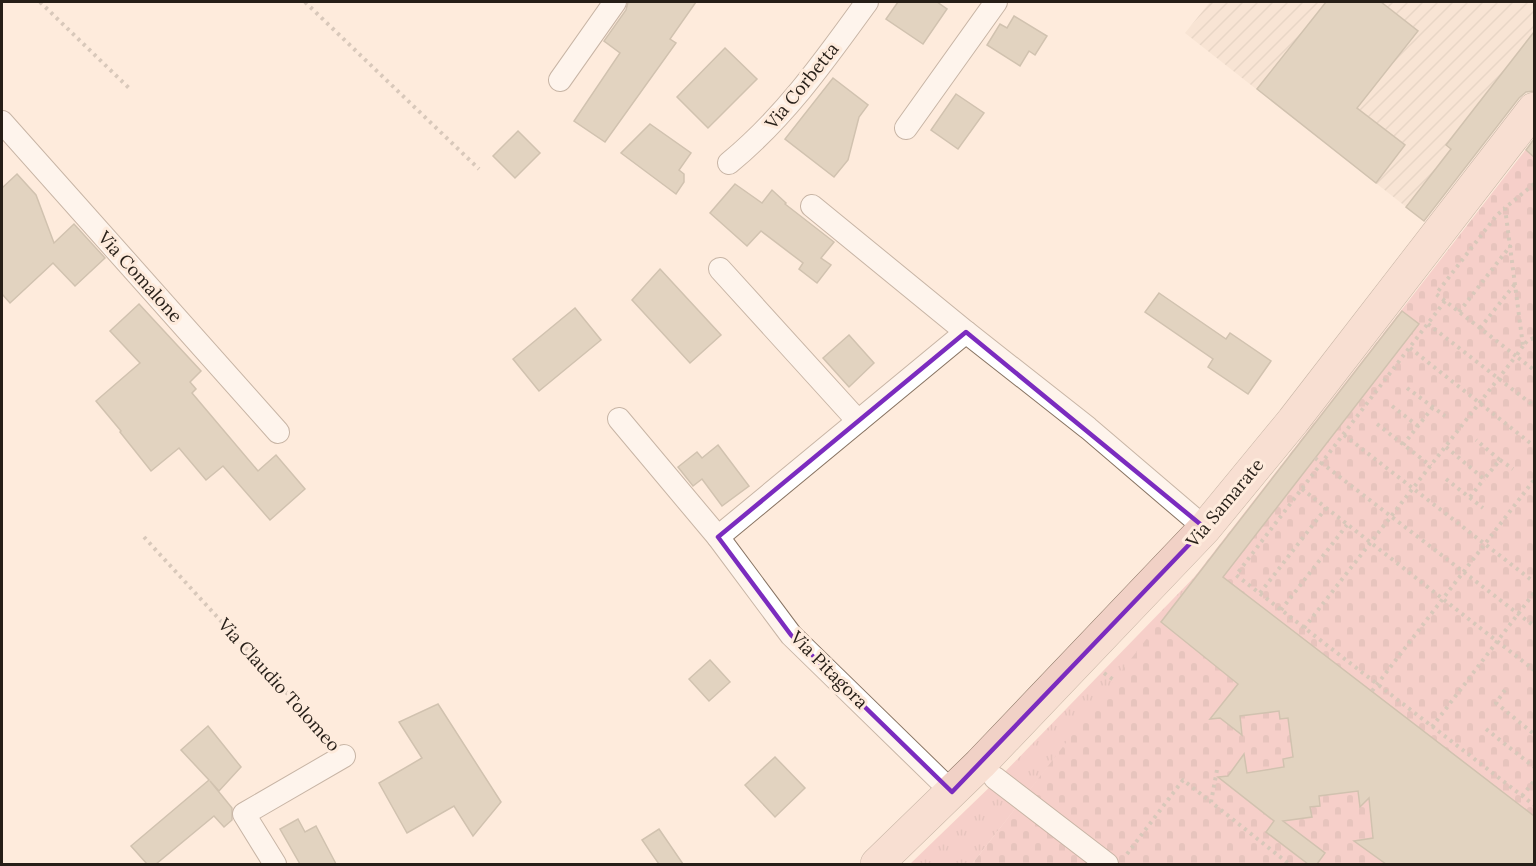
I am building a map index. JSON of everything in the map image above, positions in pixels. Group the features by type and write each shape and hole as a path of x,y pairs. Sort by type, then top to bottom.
{"street":[{"path":"560,80 615,2"},
{"name":"Via Corbetta","path":"729,163 759,139 813,76 867,2"},
{"path":"906,128 996,2"},
{"name":"Via Samarate","path":"877,864 952,792 1205,528 1293,421 1534,109"},
{"name":"Via Comalone","path":"2,122 278,432"},
{"path":"812,206 1088,428 1205,528"},
{"path":"720,269 858,421"},
{"path":"718,537 966,332"},
{"name":"Via Pitagora","path":"619,419 718,537 791,635 952,792"},
{"name":"Via Claudio Tolomeo","path":"275,864 244,814 344,756"},
{"path":"995,778 1117,860"}],"path":[{"path":"40,2 131,90"},
{"path":"305,2 479,169"},
{"path":"1534,184 1496,216 1436,294 1534,370"},
{"path":"1505,208 1523,346"},
{"path":"1460,312 1511,244"},
{"path":"1480,328 1516,284"},
{"path":"1445,301 1236,574 1534,805"},
{"path":"1428,324 1534,406"},
{"path":"1304,628 1523,346 1528,340 1534,338"},
{"path":"1410,348 1534,446"},
{"path":"1407,388 1445,416"},
{"path":"1392,406 1418,426"},
{"path":"1403,445 1433,407"},
{"path":"1377,424 1431,466"},
{"path":"1344,435 1534,582"},
{"path":"1476,440 1513,469"},
{"path":"1446,447 1484,479"},
{"path":"1315,458 1534,626"},
{"path":"1470,497 1500,459"},
{"path":"1446,479 1483,508"},
{"path":"1372,691 1534,480"},
{"path":"1302,489 1534,670"},
{"path":"1260,593 1326,508"},
{"path":"1281,610 1347,525"},
{"name":"Via Claudio Tolomeo","path":"144,537 344,756"},
{"path":"1432,727 1534,593"},
{"path":"1505,690 1496,703 1534,734"},
{"path":"1486,729 1534,767"},
{"path":"1211,802 1217,770"},
{"path":"1117,860 1183,780 1289,864"},
{"path":"1522,796 1534,781"}],"highlighted area":[{"path":"966,332 1205,528 952,792 791,635 718,537"}],"shaded area":[{"path":"1210,2 1534,2 1534,79 1424,221 1185,33"}],"green space":[{"path":"1534,139 1534,864 972,864"},
{"path":"1206,565 972,864 910,864 997,780"}],"building":[{"path":"628,2 696,2 670,39 676,43 605,142 574,121 620,53 604,41 626,10"},
{"path":"898,2 937,2 947,9 923,44 886,19"},
{"path":"1326,2 1381,2 1418,31 1357,108 1405,145 1376,183 1257,89"},
{"path":"1014,16 1047,36 1035,55 1029,51 1020,66 987,45 1000,24 1007,28"},
{"path":"1534,32 1534,91 1526,92 1519,98 1424,221 1406,207 1451,149 1446,145"},
{"path":"725,48 757,79 708,128 677,97"},
{"path":"833,78 868,105 859,117 848,160 834,177 785,139"},
{"path":"956,94 984,113 958,149 931,130"},
{"path":"650,124 691,153 679,170 684,174 684,182 676,194 621,153"},
{"path":"518,131 540,153 515,178 493,156"},
{"path":"1534,139 1534,157 1526,150"},
{"path":"17,174 36,195 54,243 74,224 105,258 75,286 53,263 10,303 2,294 2,188"},
{"path":"735,184 762,203 772,190 785,204 834,242 821,258 831,265 817,283 799,269 803,263 761,231 747,246 710,213"},
{"path":"660,269 721,335 690,363 632,300"},
{"path":"1159,293 1226,339 1230,333 1271,361 1248,394 1208,367 1213,359 1145,312"},
{"path":"139,304 201,371 190,382 196,389 192,393 258,471 276,455 305,489 270,520 223,466 206,480 179,448 151,471 96,401 140,363 110,331"},
{"path":"575,308 601,340 539,391 513,359"},
{"path":"1402,311 1419,324 1223,577 1534,816 1534,864 1386,864 1354,841 1373,838 1369,798 1360,807 1358,791 1319,796 1320,806 1310,807 1312,817 1283,821 1325,853 1317,864 1308,864 1266,832 1274,821 1218,777 1228,776 1244,754 1247,773 1284,767 1283,759 1293,757 1288,718 1280,719 1279,711 1240,716 1242,735 1220,718 1210,719 1238,684 1161,622"},
{"path":"849,335 874,363 849,387 823,358"},
{"path":"718,445 749,486 722,506 702,479 693,486 678,467 697,452 702,458"},
{"path":"710,660 730,682 709,701 689,679"},
{"path":"438,704 501,802 473,836 454,806 407,833 379,783 422,758 399,722"},
{"path":"208,726 241,767 219,791 210,781 232,808 232,820 224,827 214,816 156,864 147,864 131,846 209,780 181,750"},
{"path":"775,757 805,788 775,817 745,785"},
{"path":"298,819 305,832 316,826 336,864 300,864 280,829"},
{"path":"659,829 683,864 659,864 642,840"}]}
